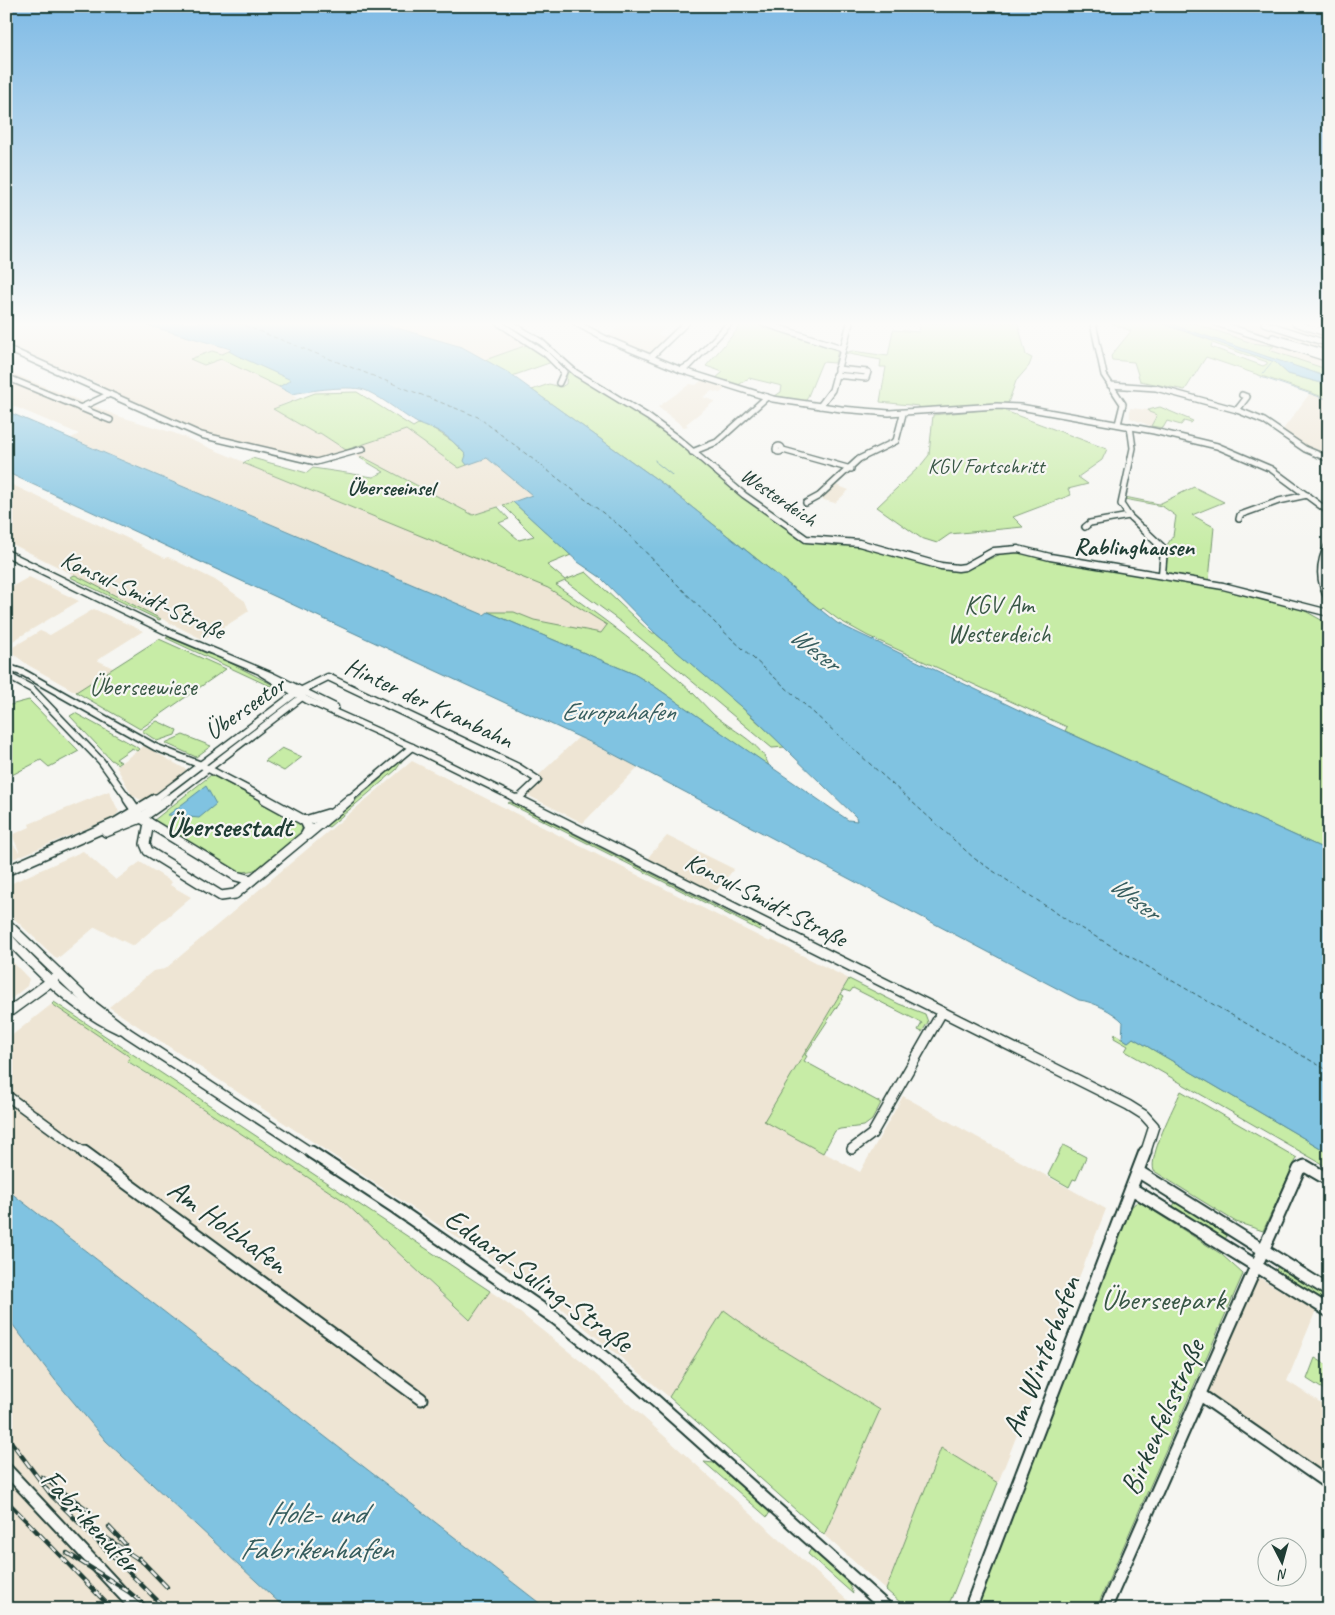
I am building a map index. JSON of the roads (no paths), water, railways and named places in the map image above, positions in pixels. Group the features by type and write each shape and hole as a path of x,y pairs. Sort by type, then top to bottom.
{"street":[{"path":"57,398 110,420"},
{"path":"80,408 101,398"},
{"path":"119,398 196,434 316,462 363,449"},
{"name":"Westerdeich","path":"620,398 634,407 692,452 744,495 806,539 858,543 950,568 965,567 994,551 1010,548 1068,560 1162,574 1223,586 1329,613"},
{"path":"692,452 717,442 767,398"},
{"path":"769,398 872,413 903,414 979,407 1020,407 1130,426 1192,439 1236,452 1271,469 1329,512"},
{"path":"820,406 826,398"},
{"path":"1118,424 1123,404 1121,398"},
{"path":"1194,398 1237,410 1264,421 1305,449 1329,459"},
{"path":"1237,410 1246,398"},
{"path":"806,502 819,496 851,469 859,459 896,441 903,414"},
{"path":"1130,426 1133,448 1121,502 1122,508 1164,549 1162,574"},
{"path":"784,450 851,469"},
{"path":"1239,519 1240,515 1279,500 1307,495"},
{"path":"1085,527 1090,523 1129,516"},
{"path":"1329,544 1319,567 1324,594 1329,601"},
{"name":"Konsul-Smidt-Straße","path":"6,553 172,634 262,673 300,694 412,747 1097,1089 1141,1113 1151,1121"},
{"path":"6,667 24,673 155,747 204,767 305,821 323,817 336,810"},
{"path":"6,675 22,682 41,698 101,762 142,817 236,876 251,880"},
{"name":"Hinter der Kranbahn","path":"300,694 323,678 334,679 518,768 538,780 518,800"},
{"path":"41,698 54,690"},
{"name":"Überseetor","path":"6,876 142,817 300,694"},
{"path":"142,817 145,844 148,851 221,896 236,894 412,747"},
{"name":"Überseetor","path":"6,870 142,817"},
{"path":"305,821 308,829 305,836"},
{"name":"Eduard-Suling-Straße","path":"6,923 89,1002 128,1033 396,1208 555,1318 631,1379 888,1609"},
{"name":"Eduard-Suling-Straße","path":"6,936 51,981 59,992 110,1025 128,1033"},
{"path":"6,1014 60,975"},
{"path":"852,1149 872,1134 942,1012"},
{"name":"Am Holzhafen","path":"6,1095 421,1399"},
{"name":"Am Winterhafen","path":"970,1609 1139,1172 1154,1126 1151,1121"},
{"name":"Birkenfelsstraße","path":"1105,1609 1262,1250 1300,1169 1305,1166 1329,1180"},
{"path":"1139,1172 1329,1291"},
{"path":"1132,1189 1329,1311"},
{"path":"1199,1394 1329,1484"},
{"name":"Fabrikenufer","path":"7,1473 137,1609"}],"water":[{"path":"544,398 659,481 837,623 1025,713 1329,851 1329,1153 1133,1038 1128,1042 1122,1038 1123,1022 1109,1011 1090,1002 1079,1000 594,744 6,472 6,411 484,615 488,612 634,674 848,820 857,821 856,817 754,718 655,633 600,577 578,562 513,502 532,495 487,458 467,465 464,461 466,455 447,437 434,429 419,424 381,399"},
{"path":"206,786 216,804 199,818 168,815"},
{"name":"Holz- und Fabrikenhafen","path":"6,1189 547,1609 286,1609 106,1441 55,1380 6,1316"}],"waterway":[{"path":"1324,398 1329,400"},
{"path":"657,463 672,475"}],"railway":[{"path":"6,1435 51,1495 166,1609"},
{"path":"42,1477 91,1512"},
{"path":"6,1500 112,1609"},
{"path":"90,1527 144,1563"},
{"path":"109,1527 125,1544"},
{"path":"67,1553 129,1592 149,1609"},
{"path":"139,1558 144,1563"},
{"path":"144,1563 167,1587"}],"district":[{"name":"Überseeinsel","path":"391,488"},
{"name":"Rablinghausen","path":"1134,547"},
{"name":"Überseestadt","path":"229,826"}],"park label":[{"name":"KGV Fortschritt","path":"986,466"},
{"name":"KGV Am Westerdeich","path":"999,620"},
{"name":"Überseewiese","path":"143,687"},
{"name":"Überseepark","path":"1163,1299"}],"water label":[{"name":"Weser","path":"815,649"},
{"name":"Europahafen","path":"618,711"},
{"name":"Weser","path":"1135,898"}]}
